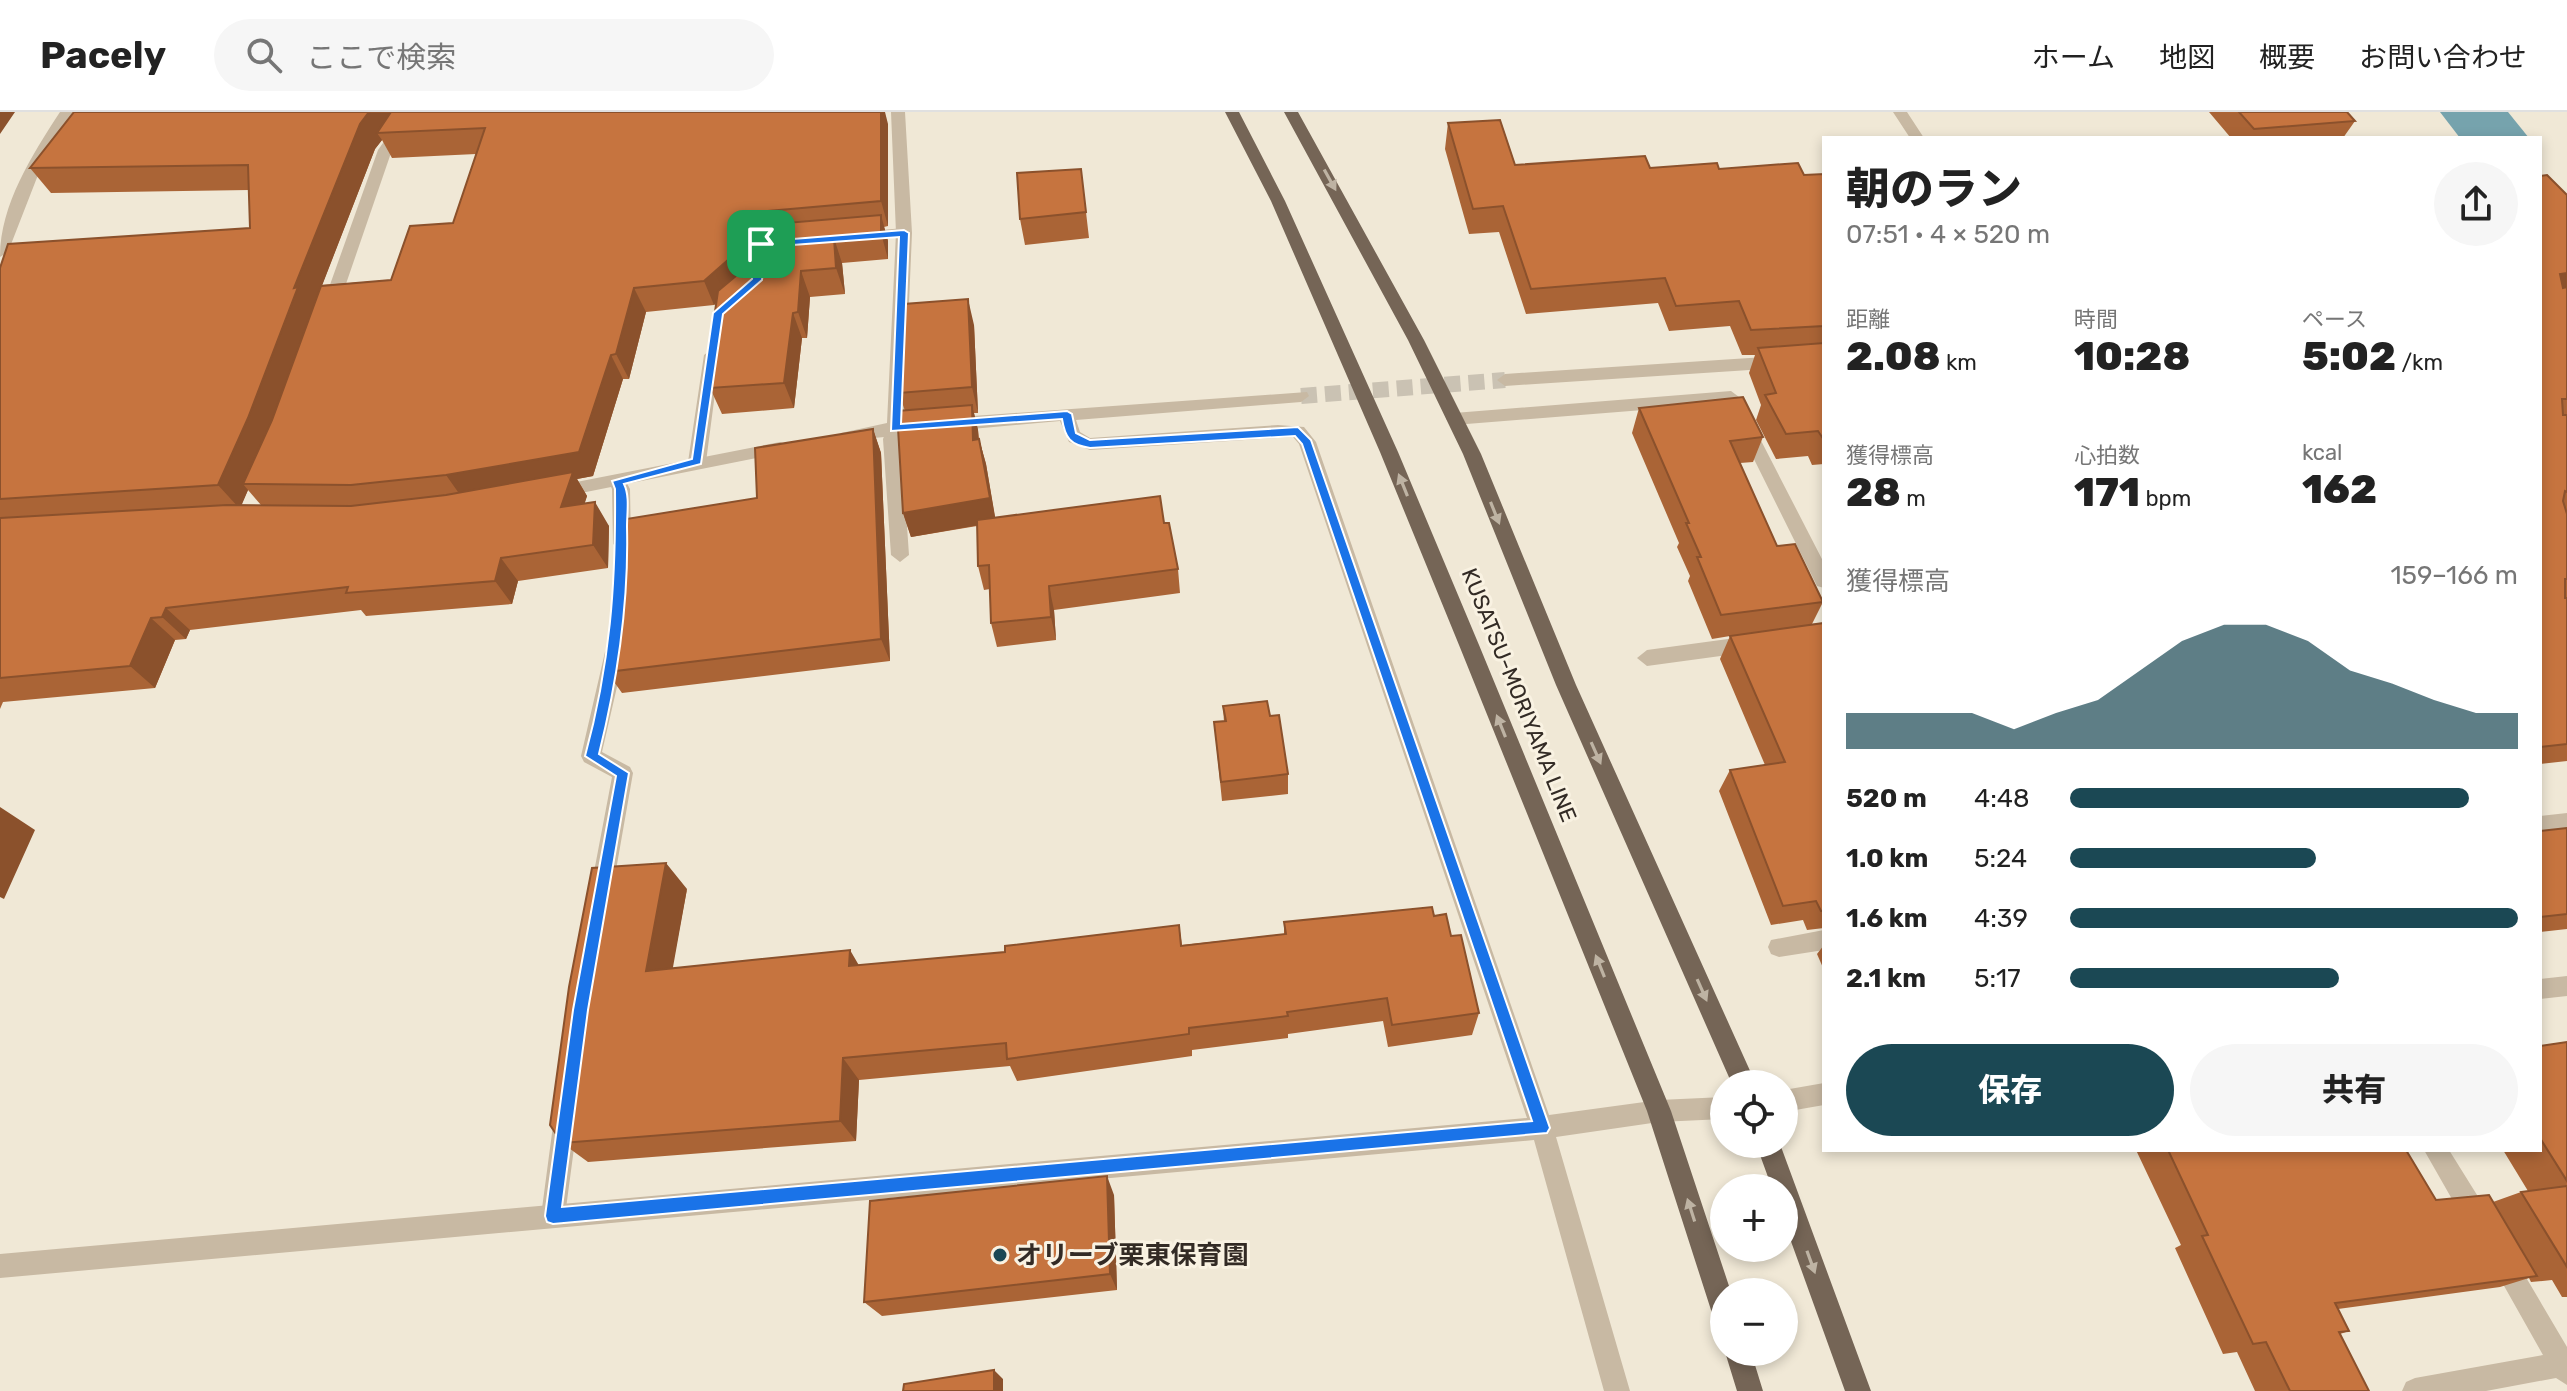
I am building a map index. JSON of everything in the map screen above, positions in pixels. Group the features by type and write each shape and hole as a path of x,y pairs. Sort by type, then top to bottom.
{"main road":[{"name":"KUSATSU-MORIYAMA LINE","path":"1232,112 1278,201 1389,452 1659,1111 1714,1278"},
{"name":"KUSATSU-MORIYAMA LINE","path":"1291,112 1416,340 1454,419 1566,685 1738,1070"},
{"path":"1798,1226 1858,1391"},
{"path":"1742,1366 1750,1391"}],"street":[{"path":"0,252 38,157 67,112"},
{"path":"323,324 385,150 412,112"},
{"path":"898,112 904,233 892,439 900,555"},
{"path":"1900,112 1916,136"},
{"path":"840,238 904,233"},
{"path":"697,462 714,343"},
{"path":"1505,380 1822,359"},
{"path":"1721,366 1731,397 1822,577"},
{"path":"835,439 895,428 1301,396"},
{"path":"1454,419 1731,397"},
{"path":"1067,414 1070,434 1078,442 1090,444 1278,431 1298,431 1307,442 1542,1128 1617,1391"},
{"path":"540,495 697,462 804,444"},
{"path":"617,481 621,489 621,570"},
{"path":"596,921 623,773 591,756 608,693 618,633"},
{"path":"1647,658 1765,642"},
{"path":"2542,825 2567,822"},
{"path":"1779,947 1822,940"},
{"path":"2542,989 2567,986"},
{"path":"553,1216 570,1089"},
{"path":"1798,1099 1822,1094"},
{"path":"0,1266 1542,1128 1659,1111 1710,1109"},
{"path":"2415,1391 2565,1368 2437,1152"}],"building":[{"path":"74,112 369,112 360,124 294,288 298,287 248,418 218,485 0,499 0,268 8,244 250,228 248,165 30,168"},
{"path":"391,112 881,112 881,201 746,213 737,252 704,281 634,288 616,354 611,355 579,452 446,475 351,485 243,484 272,420 321,286 391,280 410,226 453,223 485,128 377,133"},
{"path":"2239,112 2347,112 2355,121 2254,129"},
{"path":"1500,120 1515,165 1645,156 1650,168 1717,163 1719,169 1798,163 1804,175 1822,174 1822,326 1751,330 1739,301 1676,306 1665,278 1531,289 1503,206 1473,209 1448,123"},
{"path":"1081,169 1086,212 1020,219 1017,173"},
{"path":"2547,175 2567,195 2567,273 2560,274 2563,288 2567,287 2567,399 2562,399 2563,415 2567,415 2567,492 2563,501 2567,514 2567,744 2542,747 2542,176"},
{"path":"881,215 881,233 834,238 836,268 801,271 798,312 793,313 784,383 710,388 714,373 706,373 718,291 755,260 761,225"},
{"path":"968,299 972,387 899,393 904,304"},
{"path":"1822,343 1822,437 1818,431 1786,434 1765,395 1776,393 1758,348"},
{"path":"1743,397 1763,437 1730,441 1777,546 1795,544 1822,602 1721,615 1697,557 1701,557 1686,523 1689,523 1639,408"},
{"path":"972,405 973,440 979,439 990,498 903,513 897,411"},
{"path":"873,429 881,639 607,672 616,608 620,520 757,498 755,448"},
{"path":"573,472 561,507 595,502 593,545 501,558 495,581 346,593 348,587 166,608 162,617 151,618 130,666 0,678 0,518 227,505 351,506 446,495"},
{"path":"1160,496 1164,523 1169,523 1178,569 1049,586 1051,617 991,623 989,565 978,566 977,520"},
{"path":"1822,623 1822,911 1816,901 1783,906 1730,770 1785,762 1730,636"},
{"path":"1267,701 1270,716 1279,715 1288,774 1221,782 1214,722 1226,721 1223,706"},
{"path":"2567,828 2567,914 2542,917 2542,831"},
{"path":"666,863 646,971 850,950 849,966 1005,952 1005,946 1179,925 1181,946 1286,934 1284,922 1432,907 1434,916 1446,914 1451,936 1461,935 1479,1013 1392,1025 1387,998 1287,1012 1288,1016 1189,1028 1189,1034 1007,1059 1006,1043 843,1058 840,1121 562,1143 550,1125 569,987 592,868"},
{"path":"2567,1042 2567,1181 2542,1141 2542,1046"},
{"path":"2169,1152 2407,1152 2436,1200 2489,1195 2537,1276 2335,1303 2349,1331 2339,1332 2369,1391 2290,1391 2266,1342 2253,1344 2202,1236 2208,1235"},
{"name":"オリーブ栗東保育園","path":"1107,1176 1110,1274 864,1302 870,1201"},
{"path":"2567,1186 2567,1267 2521,1192"},
{"path":"994,1370 994,1391 903,1391 904,1384"}],"waterway":[{"path":"2473,112 2493,136"}],"tunnel":[{"path":"1301,396 1505,380"}],"place":[{"name":"オリーブ栗東保育園","path":"1000,1255"}],"route":[{"path":"904,233 895,428 1067,414 1070,434 1078,442 1090,444 1298,431 1307,442 1542,1128 553,1216 580,1010 623,773 591,756 608,693 618,633 622,554 621,489 617,481 697,462 718,313 757,280 761,244 904,233"}]}
